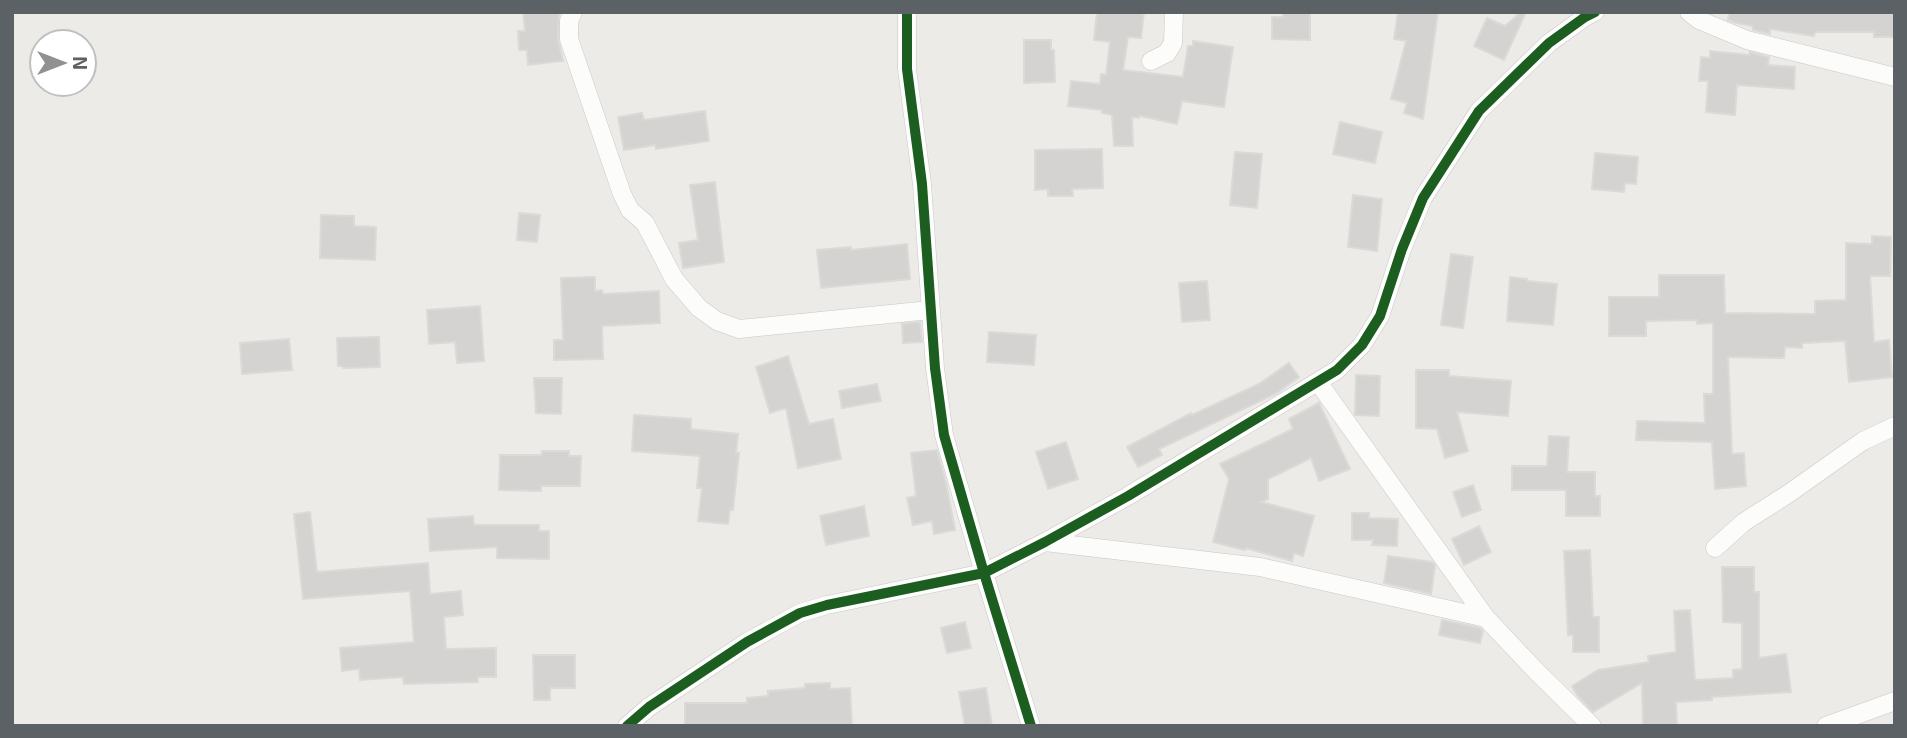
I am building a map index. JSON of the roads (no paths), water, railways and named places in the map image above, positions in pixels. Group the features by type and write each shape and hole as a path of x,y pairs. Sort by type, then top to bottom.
{"street":[{"path":"573,12 569,21 569,39 622,194 630,210 645,223 674,279 699,308 716,321 739,329 930,310"},
{"path":"907,12 907,69 922,184 935,368 944,435 1031,726"},
{"path":"1151,61 1167,53 1173,43 1174,12"},
{"path":"627,726 649,707 747,642 800,613 984,573 1128,496 1337,370 1362,345 1380,316 1402,248 1423,198 1479,111 1549,43 1595,12"},
{"path":"1689,12 1699,20 1747,40 1895,77"},
{"path":"1318,382 1486,618 1592,726"},
{"path":"1714,548 1744,522 1863,441 1895,426"},
{"path":"1045,542 1260,567 1486,618"},
{"path":"1826,726 1895,701"}]}
